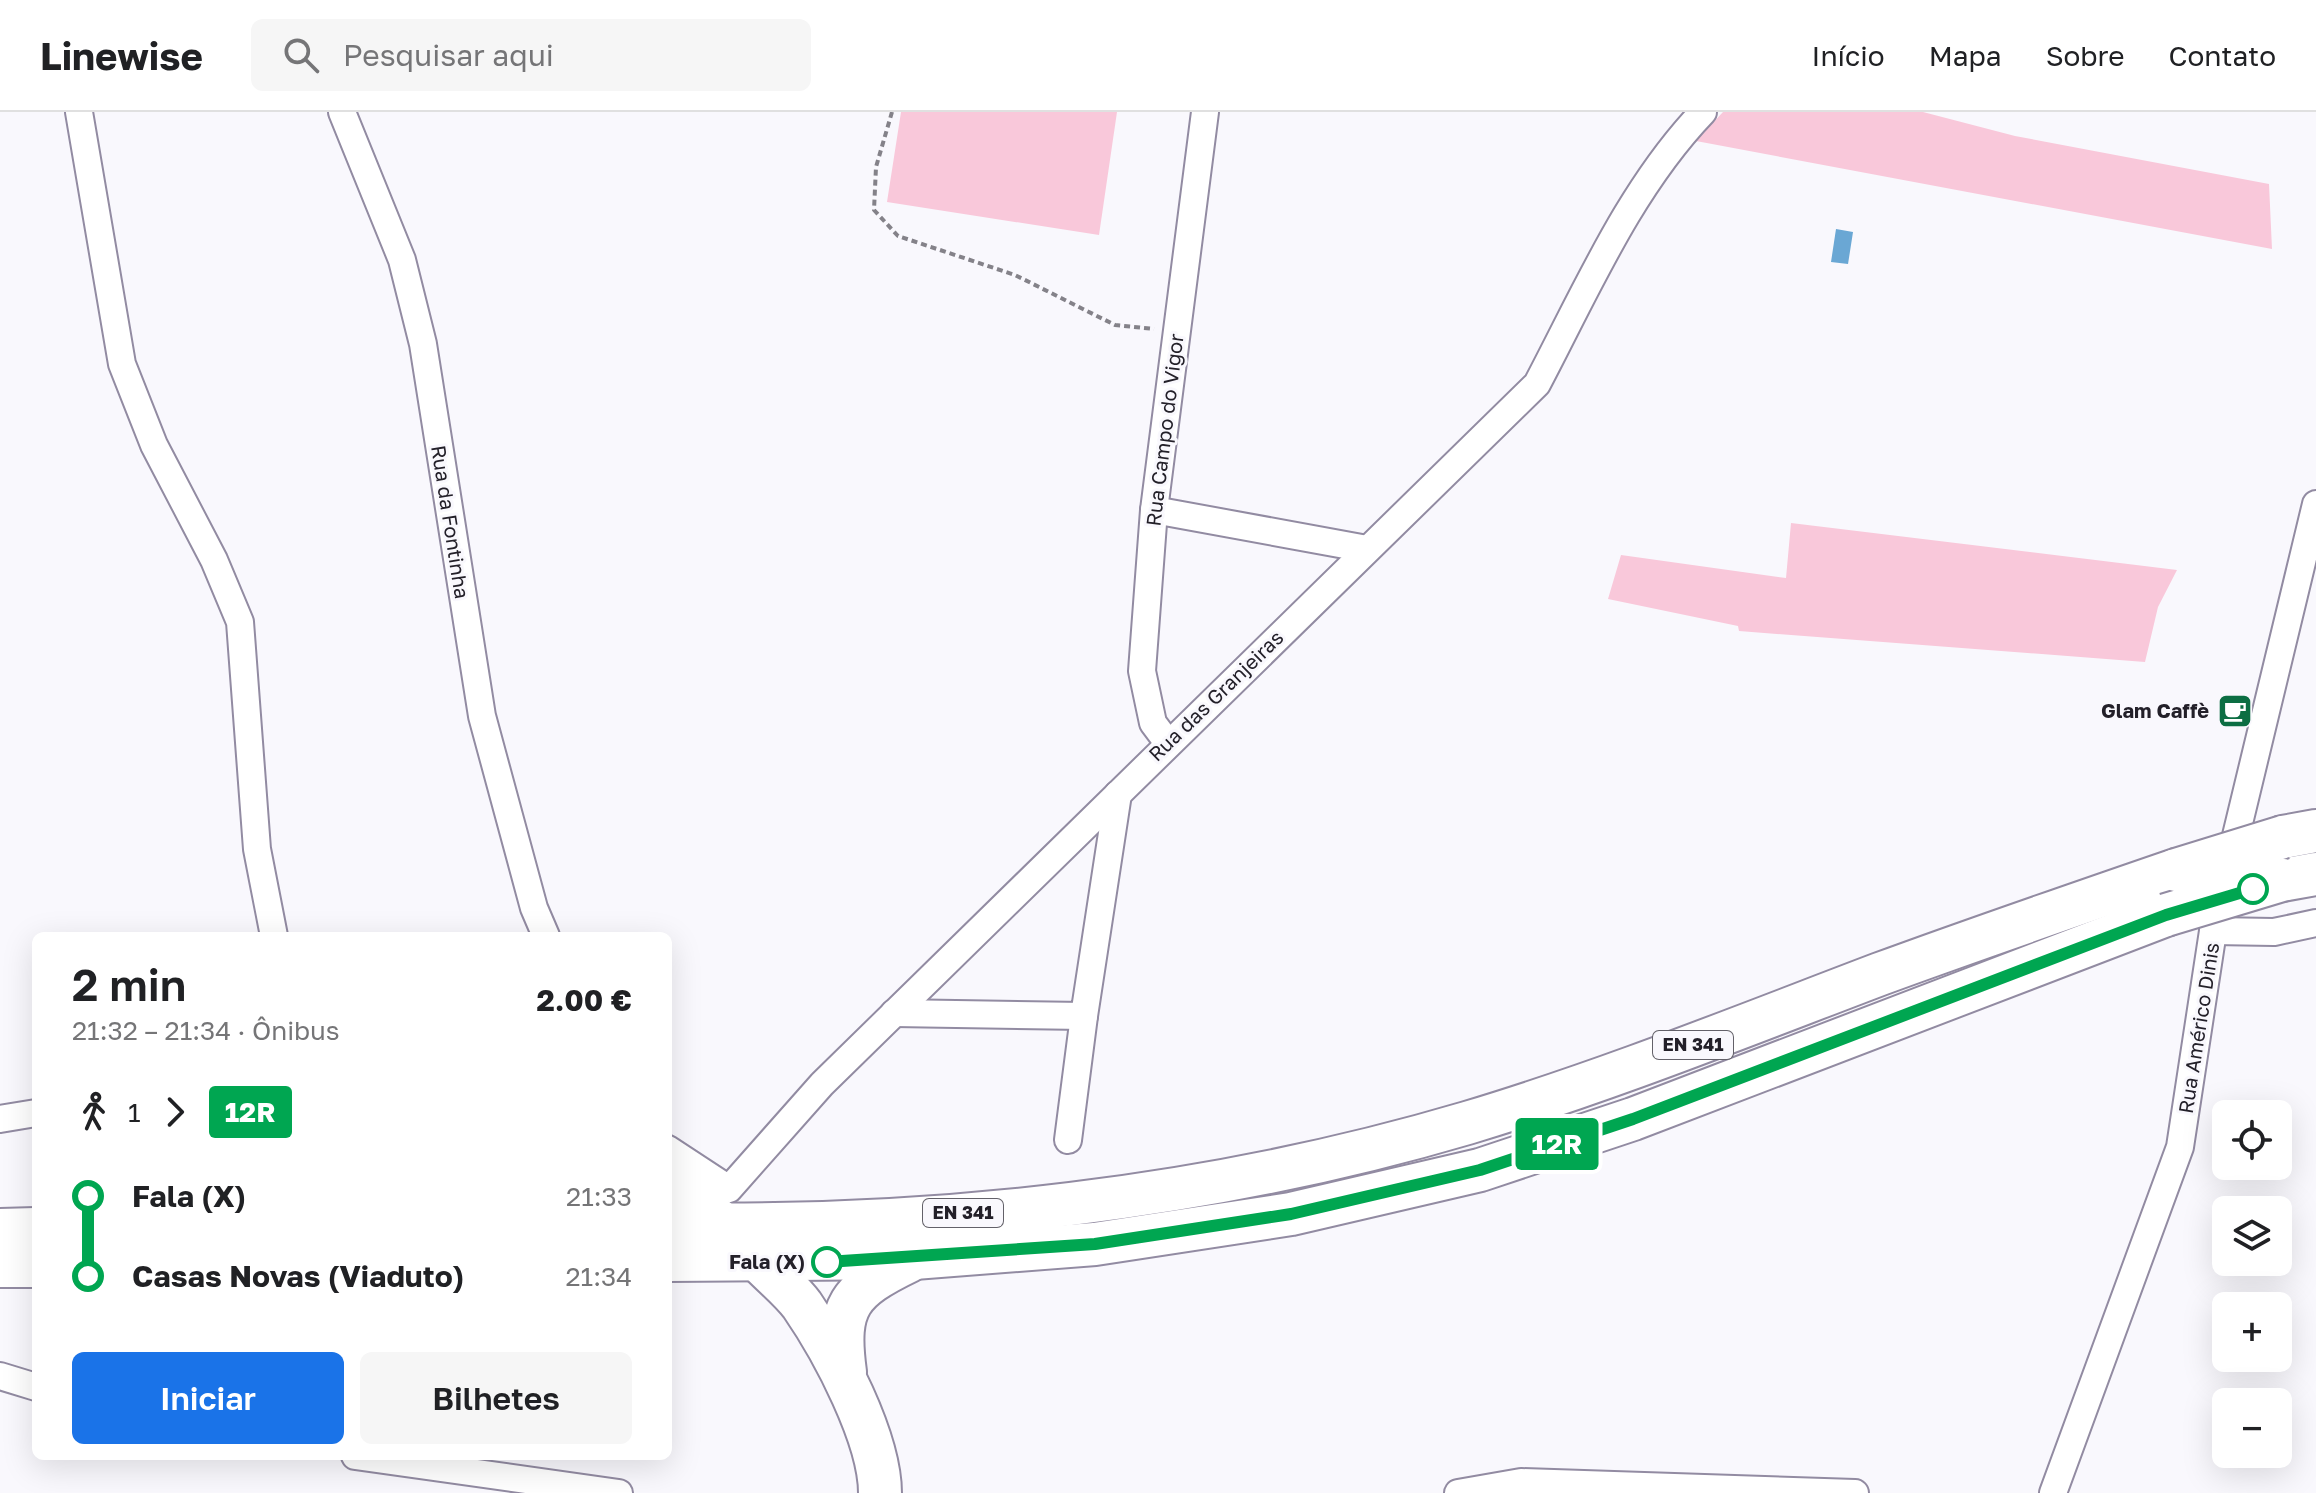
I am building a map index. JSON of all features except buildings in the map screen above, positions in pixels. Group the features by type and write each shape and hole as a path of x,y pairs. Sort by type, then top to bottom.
{"highway":[{"name":"EN 341","path":"672,1224 874,1220 1057,1205 1321,1161 1466,1123 1609,1077 1921,959 2176,870 2300,834"},
{"name":"EN 341","path":"672,1260 914,1258 1095,1244 1276,1216 1480,1170 1633,1119 2166,915 2299,877"},
{"path":"672,1176 676,1185 724,1225"},
{"path":"0,1230 32,1229"},
{"path":"880,1493 878,1467 847,1381 840,1338 842,1317 852,1297 876,1277 914,1258"},
{"path":"758,1260 800,1303 847,1381"},
{"path":"0,1266 32,1266"}],"street":[{"path":"79,112 122,364 154,445 214,560 240,622 257,849 273,932"},
{"name":"Rua da Fontinha","path":"342,112 402,260 423,344 482,716 534,908 544,932"},
{"name":"Rua Campo do Vigor","path":"1168,743 1153,723 1142,671 1154,510 1205,112"},
{"name":"Rua das Granjeiras","path":"672,1152 729,1189 822,1084 1537,384 1613,241 1673,143 1703,112"},
{"name":"Rua Américo Dinis","path":"2053,1493 2180,1147 2213,931 2316,504"},
{"path":"1154,510 1367,549"},
{"path":"1068,1140 1118,794"},
{"path":"2213,931 2274,932 2316,923"},
{"path":"894,1013 1084,1016"},
{"path":"0,1119 32,1114"},
{"path":"0,1376 32,1386"},
{"path":"423,1460 457,1462 619,1493"},
{"path":"1458,1493 1521,1482 1855,1493"}],"path":[{"path":"892,112 876,167 874,210 898,236 1015,275 1115,325 1177,332"}],"shaded area":[{"path":"901,112 1117,112 1099,235 887,202"},
{"path":"1723,112 1923,112 2015,136 2269,184 2272,249 1696,141"},
{"path":"1791,523 2177,570 2158,607 2145,662 1739,631 1738,626 1608,599 1621,555 1786,578"}],"water":[{"path":"1836,229 1853,232 1848,264 1831,262"}],"bus line":[{"name":"12R","path":"827,1262 1095,1244 1291,1214 1480,1170 1633,1119 2166,915 2253,889"}],"place":[{"name":"Glam Caffè","path":"2235,711"},
{"name":"Fala (X)","path":"827,1262"}]}
